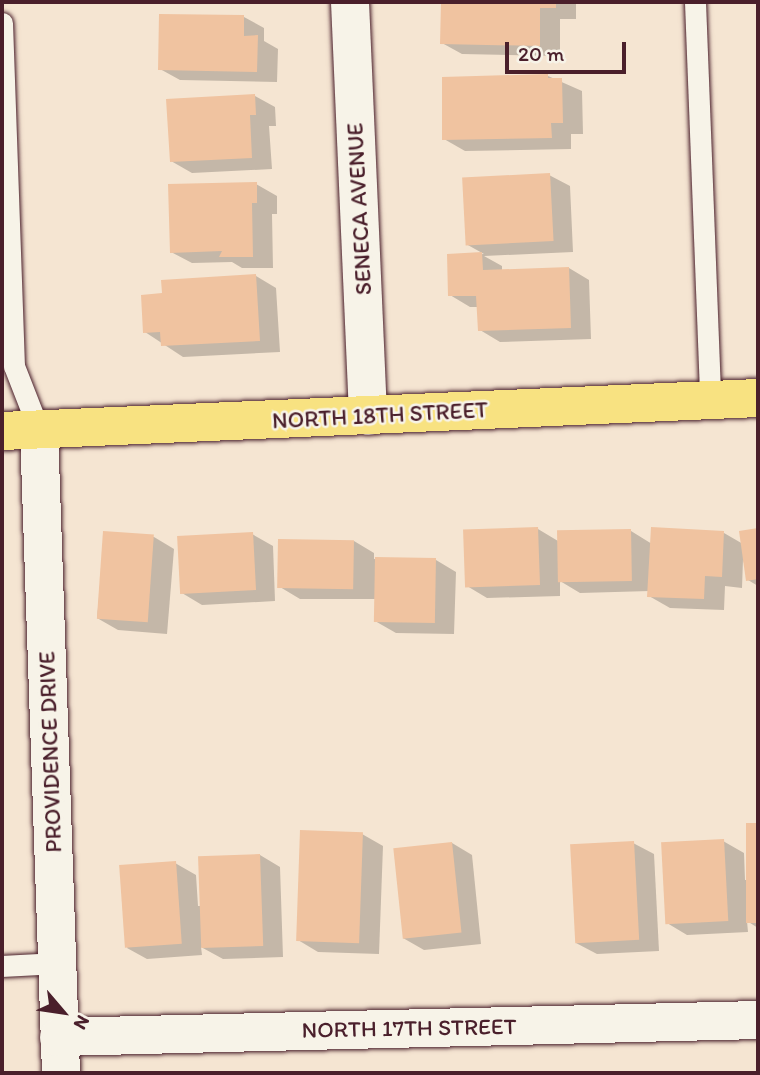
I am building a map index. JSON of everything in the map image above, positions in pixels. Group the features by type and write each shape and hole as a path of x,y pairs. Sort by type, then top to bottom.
{"main road":[{"name":"NORTH 18TH STREET","path":"20,431 758,398"}],"street":[{"name":"SENECA AVENUE","path":"350,2 368,416"},
{"name":"PROVIDENCE DRIVE","path":"20,431 57,963 60,1055"},
{"name":"NORTH 17TH STREET","path":"60,1055 758,1020"}],"lane":[{"path":"695,2 710,400"},
{"path":"2,23 14,366 20,431"},
{"path":"2,965 57,963"}],"building":[{"path":"441,2 556,2 556,8 540,8 540,46 440,44"},
{"path":"159,14 244,15 244,36 258,35 257,72 158,70"},
{"path":"548,74 548,78 562,78 563,123 551,123 552,138 442,140 442,77"},
{"path":"255,94 256,115 250,115 252,158 170,162 166,99"},
{"path":"550,173 554,241 466,246 462,178"},
{"path":"257,182 257,203 252,203 253,257 219,257 222,251 170,253 168,184"},
{"path":"482,252 483,270 569,267 571,328 478,331 476,296 448,296 447,254"},
{"path":"256,274 260,341 161,346 160,332 143,333 141,295 162,293 161,280"},
{"path":"538,527 540,585 465,588 463,530"},
{"path":"651,527 724,531 722,577 705,576 704,599 647,597"},
{"path":"758,528 758,579 746,581 739,531"},
{"path":"631,529 632,581 558,582 557,530"},
{"path":"103,531 154,535 148,622 97,619"},
{"path":"253,532 256,590 180,594 177,536"},
{"path":"278,539 354,540 353,589 277,588"},
{"path":"375,557 436,558 435,623 374,622"},
{"path":"746,823 758,823 758,923 746,923"},
{"path":"300,830 363,832 359,943 296,941"},
{"path":"724,839 728,921 665,924 661,842"},
{"path":"634,841 639,940 575,943 570,844"},
{"path":"452,842 462,933 403,939 393,848"},
{"path":"260,854 263,946 201,948 198,856"},
{"path":"176,861 182,944 125,948 119,865"}]}
